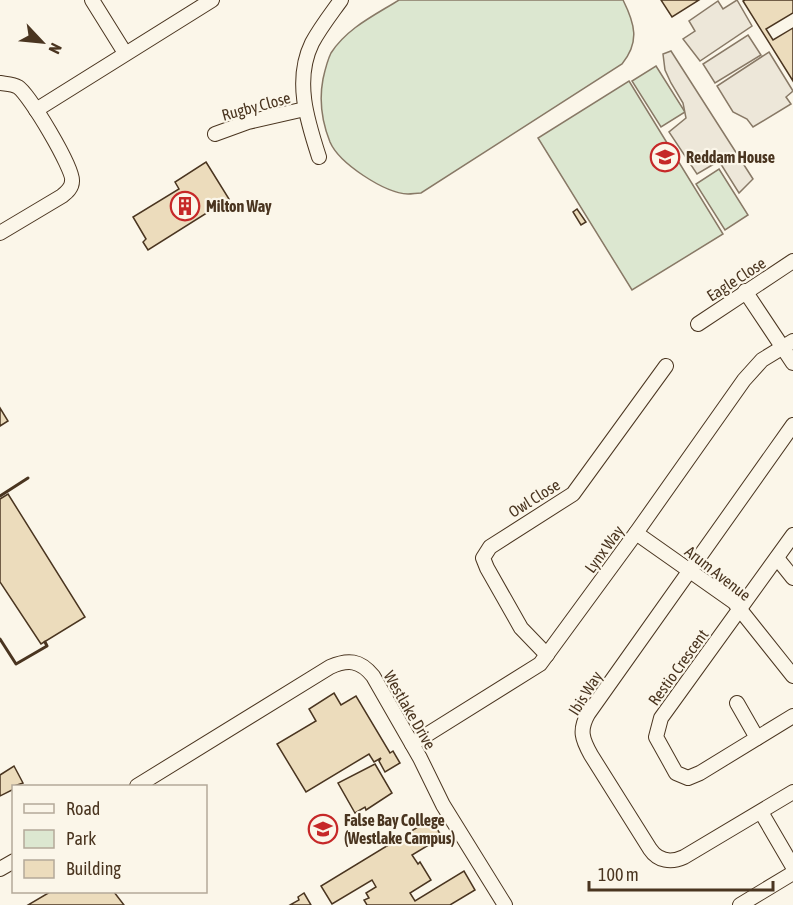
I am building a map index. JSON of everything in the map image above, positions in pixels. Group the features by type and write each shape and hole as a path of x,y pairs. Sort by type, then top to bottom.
{"street":[{"path":"92,0 125,53"},
{"path":"36,110 212,0"},
{"name":"Rugby Close","path":"319,157 305,109 303,87 307,58 317,34 341,0"},
{"path":"0,83 19,87 28,98 70,170 72,183 62,196 0,233"},
{"name":"Rugby Close","path":"215,134 248,122 305,109"},
{"name":"Eagle Close","path":"698,324 793,261"},
{"path":"746,291 788,344 793,363"},
{"name":"Lynx Way","path":"412,744 531,671 547,655 748,374 762,360 788,344"},
{"name":"Owl Close","path":"547,655 521,628 487,568 483,558 484,554 497,541 573,494 666,366"},
{"name":"Ibis Way","path":"793,426 588,714 581,729 591,755 650,849 658,857 669,861 677,860 793,792"},
{"name":"Arum Avenue","path":"636,533 726,596 740,609 793,676"},
{"name":"Restio Crescent","path":"793,535 666,711 657,727 656,737 676,773 688,778 793,716"},
{"path":"777,558 793,578"},
{"name":"Westlake Drive","path":"138,785 298,686 342,662 356,662 368,670 412,744 443,805 505,905"},
{"path":"737,703 757,738"},
{"path":"761,812 793,867"},
{"path":"740,905 793,873"}],"green space":[{"path":"399,0 623,0 633,25 633,40 628,56 622,64 421,193 408,194 387,188 363,176 335,150 325,127 321,95 327,62 338,44 362,23"},
{"path":"656,66 685,112 661,127 632,81"},
{"path":"629,81 723,234 632,290 538,138"},
{"path":"719,169 748,215 725,230 696,184"}],"shaded area":[{"path":"737,0 752,26 700,61 683,39 695,31 689,21 718,1 723,9"},
{"path":"748,35 761,55 715,83 703,64"},
{"path":"671,51 753,179 739,193 719,161 697,174 669,132 686,118 683,103 665,70 663,54"},
{"path":"769,52 793,91 786,97 791,104 753,127 747,119 733,112 717,86"}],"building":[{"path":"661,0 699,0 672,17"},
{"path":"793,0 793,13 766,29 773,40 793,28 793,81 743,1"},
{"name":"Milton Way","path":"206,162 229,199 148,250 143,242 146,239 133,217 179,189 175,182"},
{"path":"577,209 586,222 581,225 573,212"},
{"path":"0,408 8,421 0,426"},
{"path":"8,494 85,617 41,644 0,582 0,499"},
{"path":"334,693 341,705 356,696 390,753 393,751 400,763 385,772 379,761 381,758 374,762 369,754 306,792 277,744 316,721 309,709"},
{"path":"375,764 392,793 366,810 365,807 355,813 338,783"},
{"path":"14,766 23,783 12,785 12,790 0,796 0,775"},
{"path":"431,819 442,837 412,855 418,864 420,862 431,880 410,893 415,901 464,871 475,890 450,905 367,905 364,900 369,898 366,893 376,887 372,880 332,904 321,886"},
{"path":"48,893 115,893 124,905 28,905"},
{"path":"304,893 311,905 290,905 299,900 298,897"}],"wall":[{"path":"0,496 28,478"},
{"path":"0,639 16,664 47,646 45,642"}],"place":[{"name":"Reddam House","path":"665,157"},
{"name":"Milton Way","path":"185,206"},
{"name":"False Bay College (Westlake Campus)","path":"323,829"}]}
